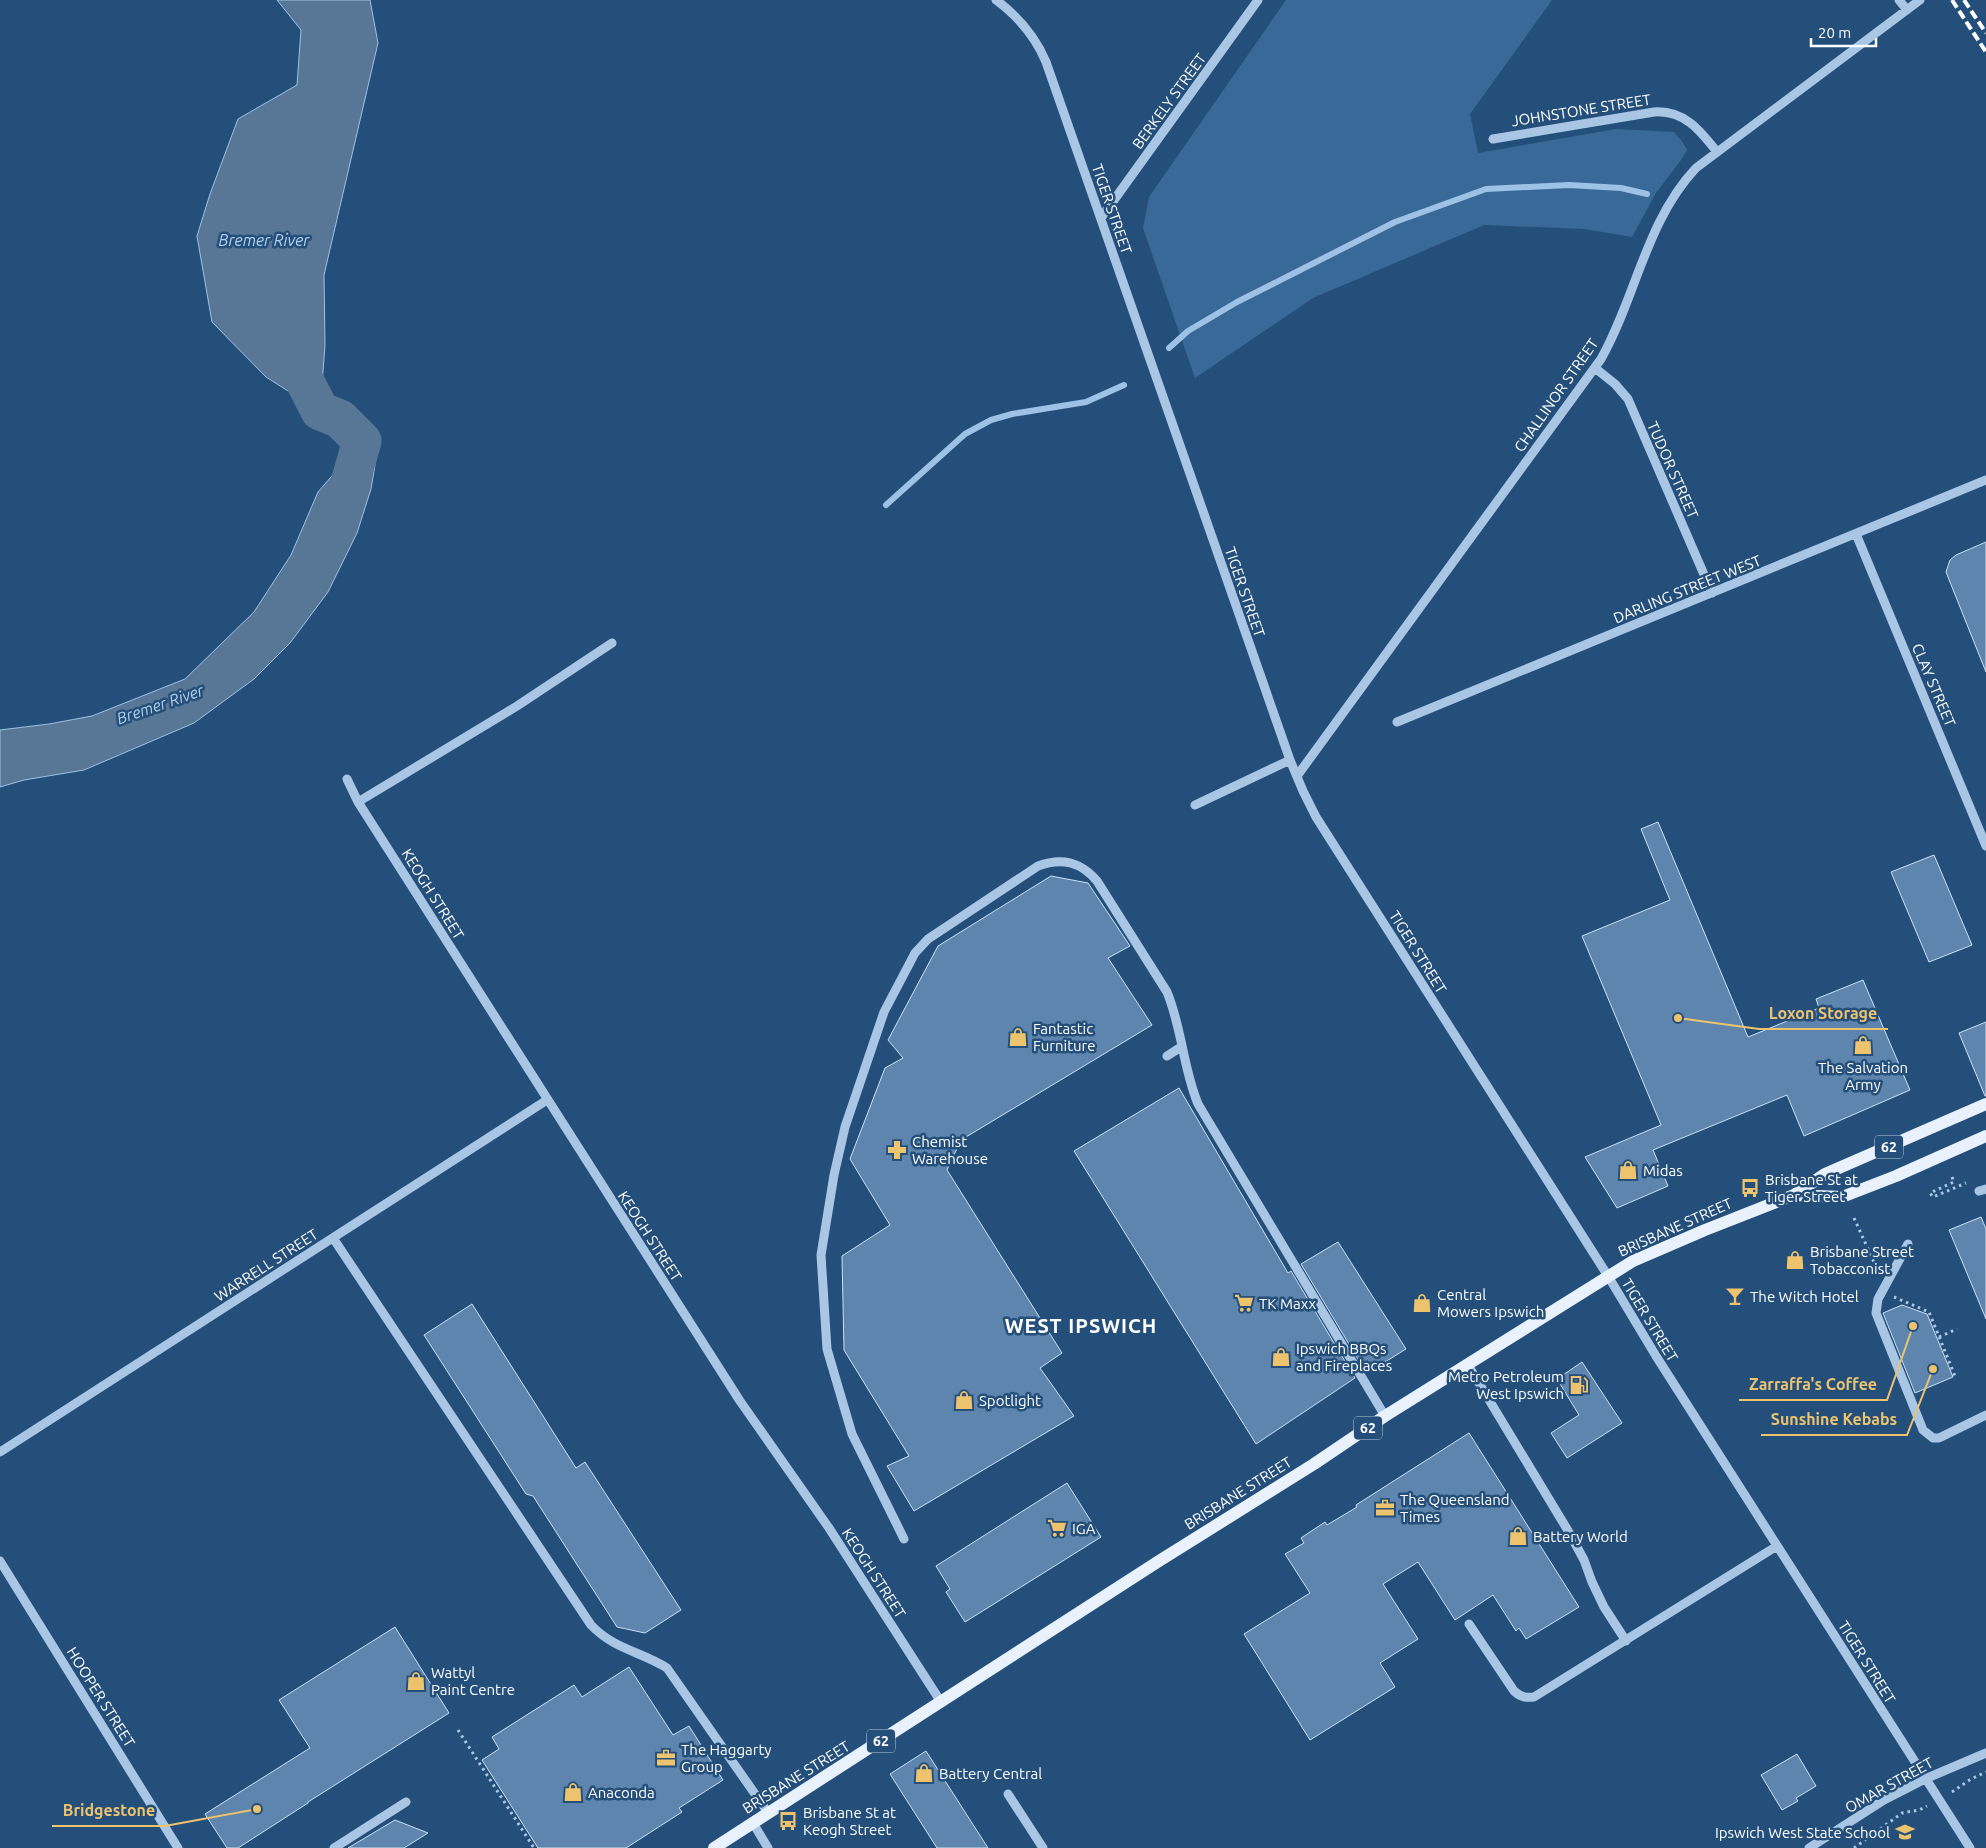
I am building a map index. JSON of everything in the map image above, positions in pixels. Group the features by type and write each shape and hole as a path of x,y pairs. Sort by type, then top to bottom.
{"main road":[{"name":"BRISBANE STREET","path":"714,1848 1314,1464 1384,1416 1608,1276 1650,1252 1794,1196 1825,1174 1986,1104"},
{"name":"BRISBANE STREET","path":"1794,1196 1842,1197 1896,1176 1986,1136"}],"street":[{"name":"TIGER STREET","path":"996,0 1023,23 1042,54 1290,760 1316,817 1608,1276 1626,1309 1970,1848"},
{"name":"BERKELY STREET","path":"1101,218 1258,0"},
{"path":"1899,0 1907,10"},
{"name":"CHALLINOR STREET","path":"1297,776 1595,368 1615,332 1669,202 1690,175 1717,152 1920,0"},
{"name":"JOHNSTONE STREET","path":"1493,138 1654,112 1666,112 1678,114 1694,125 1717,152"},
{"name":"TUDOR STREET","path":"1595,368 1615,384 1628,399 1712,593"},
{"name":"DARLING STREET WEST","path":"1397,722 1986,480"},
{"name":"CLAY STREET","path":"1856,534 1986,846"},
{"path":"358,802 518,706 612,643"},
{"path":"1195,806 1290,760"},
{"name":"KEOGH STREET","path":"347,778 358,802 740,1401 829,1528 941,1702"},
{"path":"904,1539 852,1434 827,1349 821,1255 834,1175 845,1127 884,1012 915,953 928,939 1038,866 1049,862 1071,862 1090,872 1167,992 1172,1003 1181,1047 1198,1104 1384,1416"},
{"path":"1167,1056 1181,1047"},
{"name":"WARRELL STREET","path":"0,1452 547,1100"},
{"path":"333,1238 591,1625 603,1638 656,1661 667,1668 676,1678 769,1814"},
{"path":"1908,1244 1878,1299 1876,1313 1923,1430 1933,1438 1939,1438 1986,1415"},
{"path":"1468,1365 1570,1534 1584,1560 1604,1607 1626,1641"},
{"path":"1469,1624 1514,1691 1526,1698 1534,1697 1777,1546"},
{"name":"HOOPER STREET","path":"0,1561 178,1848"},
{"name":"OMAR STREET","path":"1809,1848 1884,1800 1925,1779 1986,1753"},
{"path":"1008,1794 1043,1848"},
{"path":"334,1848 406,1802"},
{"path":"752,1823 768,1848"}],"path":[{"path":"1952,1177 1954,1182 1930,1193 1933,1197 1968,1182"},
{"path":"1854,1218 1885,1287 1891,1296 1929,1312 1955,1376"},
{"path":"1939,1337 1957,1329"},
{"path":"458,1730 534,1848"},
{"path":"1854,1848 1902,1813 1919,1810 1940,1800 1971,1779 1986,1772"}],"shaded area":[{"path":"1286,0 1552,0 1470,114 1478,153 1616,129 1674,132 1687,150 1656,193 1632,237 1585,229 1484,225 1313,298 1195,378 1143,228 1149,197"}],"water":[{"name":"Bremer River","path":"277,0 370,0 378,43 324,275 325,345 320,411 266,377 212,322 197,236 210,194 238,119 297,85 301,30"},
{"path":"362,441 375,465 371,489 357,533 328,592 290,643 254,679 194,723 84,770 24,780 0,787 0,730 92,716 185,679 254,612 291,555 318,492"}],"building":[{"path":"1986,542 1986,672 1946,572 1950,560 1956,555"},
{"path":"1658,822 1748,1037 1819,1008 1816,999 1863,980 1910,1090 1804,1136 1787,1095 1653,1150 1668,1186 1617,1208 1585,1157 1661,1125 1582,936 1670,900 1641,829"},
{"path":"1934,855 1972,945 1929,962 1891,872"},
{"path":"1051,876 1088,883 1130,946 1108,958 1152,1025 961,1140 947,1170 1062,1353 1040,1368 1074,1416 914,1511 887,1466 909,1456 844,1350 842,1256 890,1225 850,1159 885,1068 903,1058 888,1040 938,946"},
{"path":"1986,1022 1986,1096 1985,1096 1959,1033"},
{"path":"1179,1088 1288,1273 1291,1271 1355,1378 1256,1444 1074,1151"},
{"path":"1981,1217 1986,1229 1986,1319 1949,1230"},
{"path":"1338,1242 1406,1349 1377,1367 1375,1364 1365,1371 1301,1264"},
{"path":"472,1304 576,1468 585,1462 681,1610 645,1633 617,1627 533,1496 526,1494 424,1335"},
{"path":"1902,1305 1927,1314 1953,1377 1915,1393 1883,1313"},
{"path":"1582,1362 1622,1423 1567,1458 1551,1433 1579,1415 1557,1379"},
{"path":"1469,1433 1579,1607 1526,1639 1519,1628 1516,1631 1493,1595 1455,1620 1418,1562 1383,1584 1418,1639 1380,1663 1395,1687 1310,1740 1244,1634 1310,1593 1285,1554 1304,1543 1301,1538 1325,1522 1327,1525 1357,1507 1356,1505"},
{"path":"1067,1483 1101,1537 965,1622 946,1592 950,1589 936,1566"},
{"path":"395,1627 449,1713 238,1848 227,1848 205,1814 310,1748 279,1700"},
{"name":"Anaconda","path":"629,1667 673,1735 689,1726 723,1780 679,1808 682,1812 626,1848 538,1848 482,1760 499,1749 492,1737 574,1685 582,1697"},
{"path":"926,1751 988,1848 937,1848 890,1774"},
{"path":"1797,1754 1816,1786 1796,1798 1798,1801 1782,1810 1761,1775"},
{"path":"395,1820 428,1833 404,1848 348,1848"}],"waterway":[{"path":"1169,348 1188,331 1237,302 1395,222 1486,189 1569,185 1621,188 1647,194"},
{"name":"Bremer River","path":"296,364 320,411 340,419 362,441 347,493"},
{"path":"886,505 965,434 991,420 1012,414 1086,402 1124,385"}],"railway":[{"path":"1952,0 1986,52"},
{"path":"1964,0 1986,33"}],"place":[{"name":"Loxon Storage","path":"1678,1018"},
{"name":"Fantastic Furniture","path":"1018,1037"},
{"name":"The Salvation Army","path":"1863,1045"},
{"name":"Chemist Warehouse","path":"897,1150"},
{"name":"Midas","path":"1628,1170"},
{"name":"Brisbane St at Tiger Street","path":"1750,1188"},
{"name":"Brisbane Street Tobacconist","path":"1795,1260"},
{"name":"The Witch Hotel","path":"1735,1296"},
{"name":"TK Maxx","path":"1244,1303"},
{"name":"Central Mowers Ipswich","path":"1422,1303"},
{"name":"Zarraffa's Coffee","path":"1913,1326"},
{"name":"Ipswich BBQs and Fireplaces","path":"1281,1357"},
{"name":"Sunshine Kebabs","path":"1933,1369"},
{"name":"Metro Petroleum West Ipswich","path":"1579,1385"},
{"name":"Spotlight","path":"964,1400"},
{"name":"The Queensland Times","path":"1385,1508"},
{"name":"IGA","path":"1057,1528"},
{"name":"Battery World","path":"1518,1536"},
{"name":"Wattyl Paint Centre","path":"416,1681"},
{"name":"The Haggarty Group","path":"666,1758"},
{"name":"Battery Central","path":"924,1773"},
{"name":"Anaconda","path":"573,1792"},
{"name":"Bridgestone","path":"257,1809"},
{"name":"Brisbane St at Keogh Street","path":"788,1821"},
{"name":"Ipswich West State School","path":"1905,1832"}],"district":[{"name":"WEST IPSWICH","path":"1081,1325"}]}
